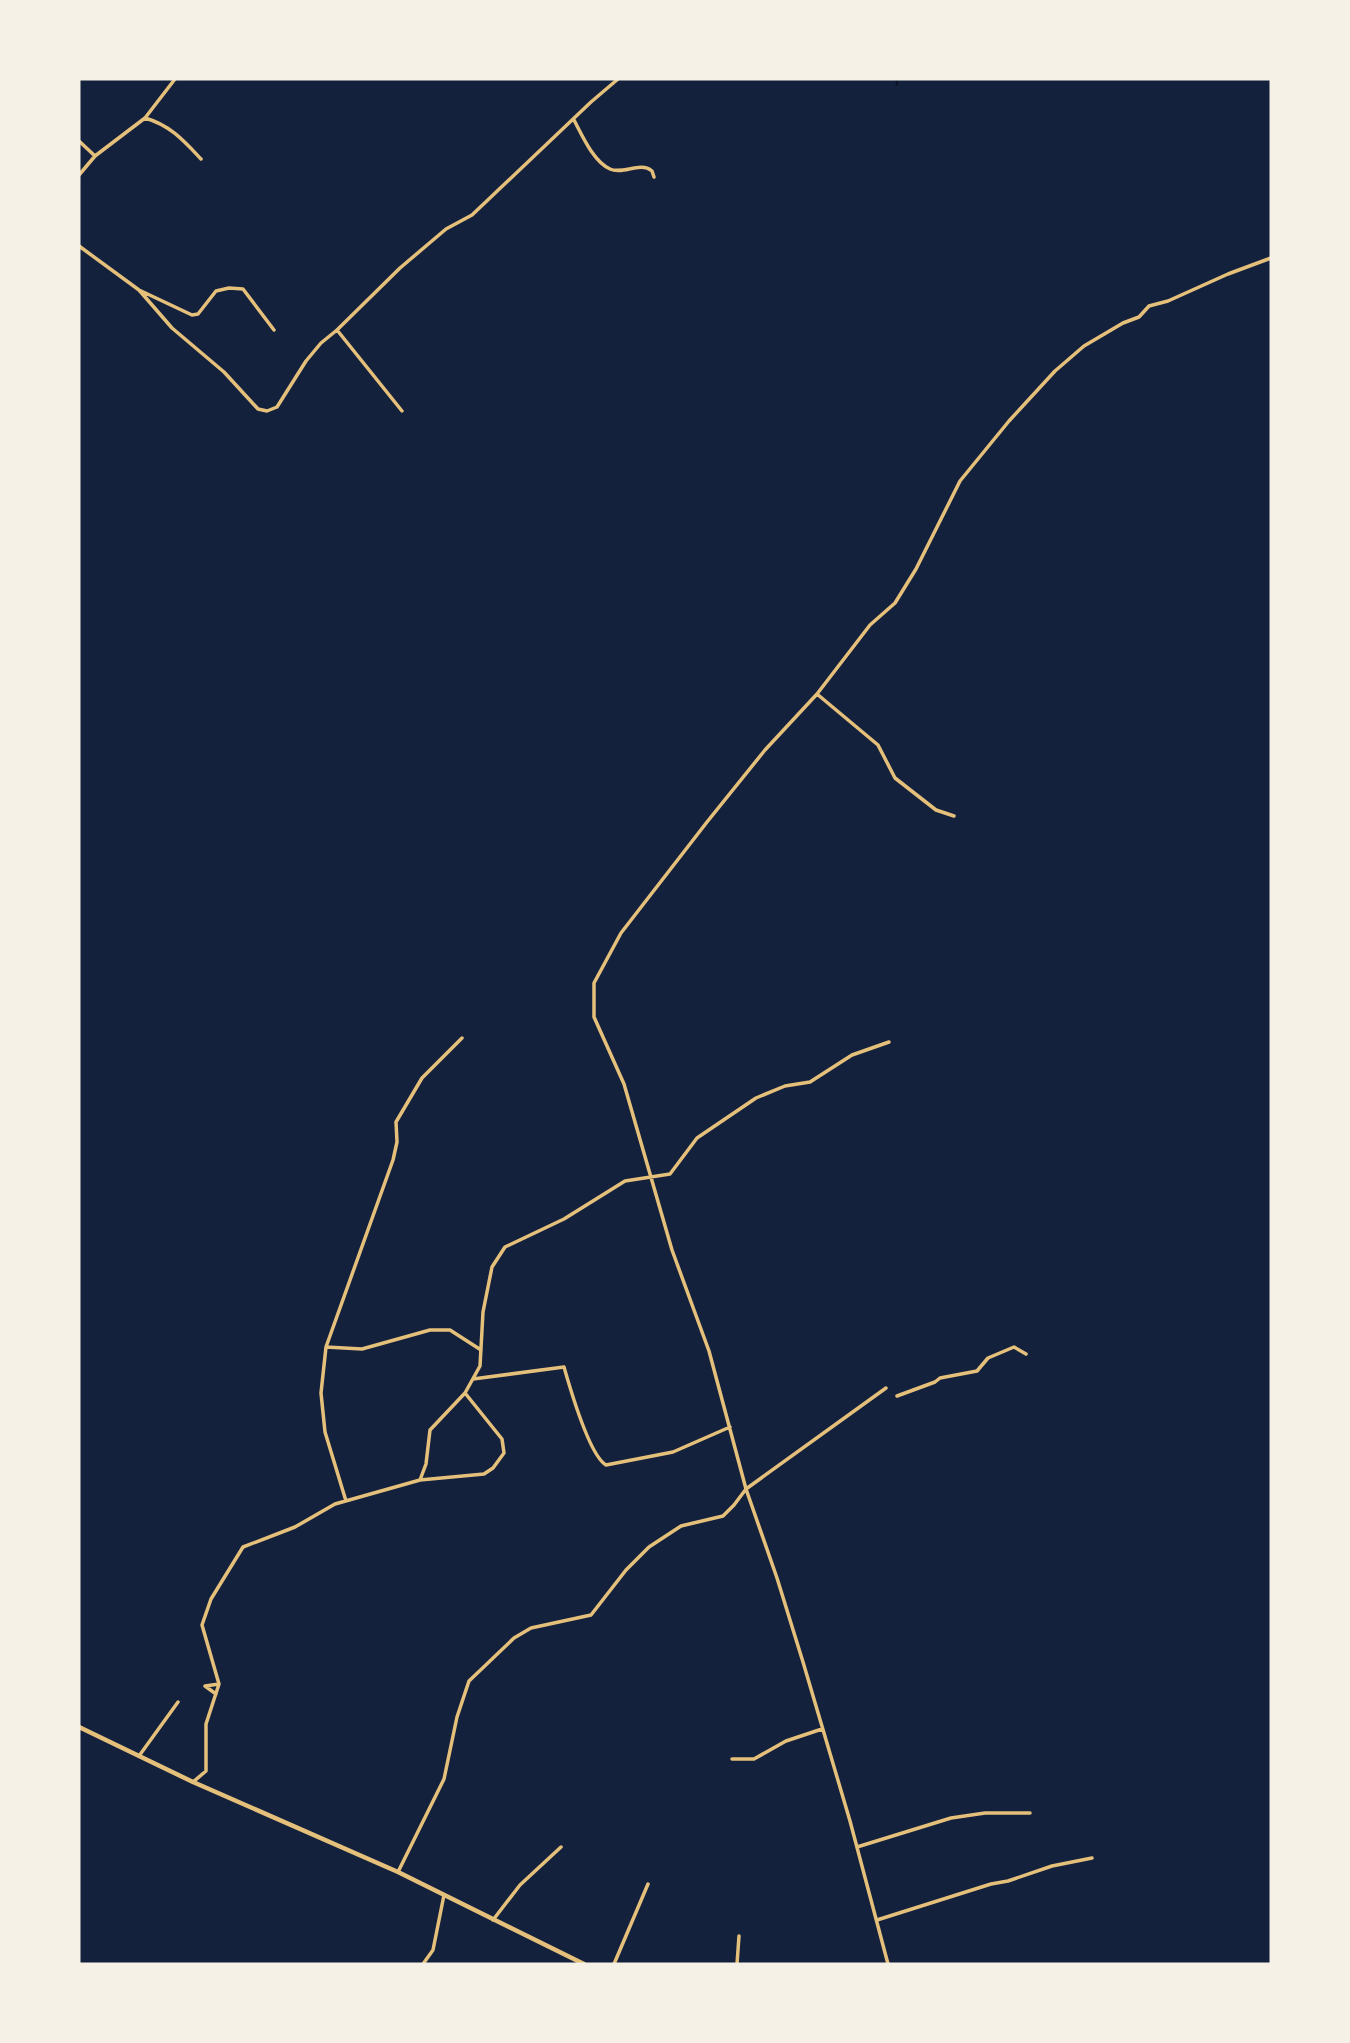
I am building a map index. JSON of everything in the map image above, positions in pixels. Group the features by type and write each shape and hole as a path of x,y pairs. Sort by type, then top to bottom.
{"street":[{"path":"79,175 95,156 145,118 175,79"},
{"path":"139,290 172,328 224,372 258,409 267,411 276,407 306,360 321,343 400,268 446,229 472,215 618,79"},
{"path":"145,118 179,135 201,159"},
{"path":"574,120 584,138 607,167 618,170 645,167 652,171 654,177"},
{"path":"79,141 95,156"},
{"path":"79,246 139,290 192,315 198,314 216,291 243,289 274,330"},
{"path":"888,1964 857,1847 777,1578 746,1489 709,1351 672,1250 624,1084 594,1017 594,983 621,933 765,750 817,694 870,625 895,603 916,569 960,481 1009,421 1055,371 1084,346 1123,323 1139,317 1149,306 1168,301 1271,258"},
{"path":"337,330 402,411"},
{"path":"817,694 878,745 895,778 936,810 954,816"},
{"path":"346,1501 325,1432 321,1393 326,1347 393,1160 397,1142 396,1122 422,1078 462,1038"},
{"path":"420,1480 426,1464 430,1430 465,1393 480,1366 483,1312 492,1267 505,1247 564,1219 625,1181 670,1174 697,1138 756,1098 785,1086 810,1082 852,1055 889,1042"},
{"path":"326,1347 362,1349 430,1330 450,1330 481,1350"},
{"path":"897,1396 940,1378 977,1371 988,1358 1006,1349 1014,1347 1026,1354"},
{"path":"473,1379 564,1367 587,1433 598,1457 606,1465 673,1452 730,1427"},
{"path":"398,1872 444,1779 457,1717 469,1682 475,1674 514,1638 531,1628 591,1615 626,1570 649,1547 681,1526 723,1516 746,1489 886,1388"},
{"path":"193,1782 206,1771 206,1724 219,1684 202,1625 211,1599 243,1547 295,1527 335,1504 420,1480 484,1474 494,1468 504,1453 502,1439 465,1393"},
{"path":"216,1694 205,1686 219,1684"},
{"path":"139,1756 178,1702"},
{"path":"79,1727 193,1782 398,1872 584,1964"},
{"path":"732,1759 754,1759 786,1741 822,1729"},
{"path":"857,1847 951,1818 985,1813 1030,1813"},
{"path":"494,1920 520,1885 561,1847"},
{"path":"877,1920 1052,1866 1092,1858"},
{"path":"614,1964 648,1884"},
{"path":"424,1964 433,1950 444,1895"},
{"path":"737,1964 739,1936"}],"waterway":[{"path":"897,79 897,84"}]}
